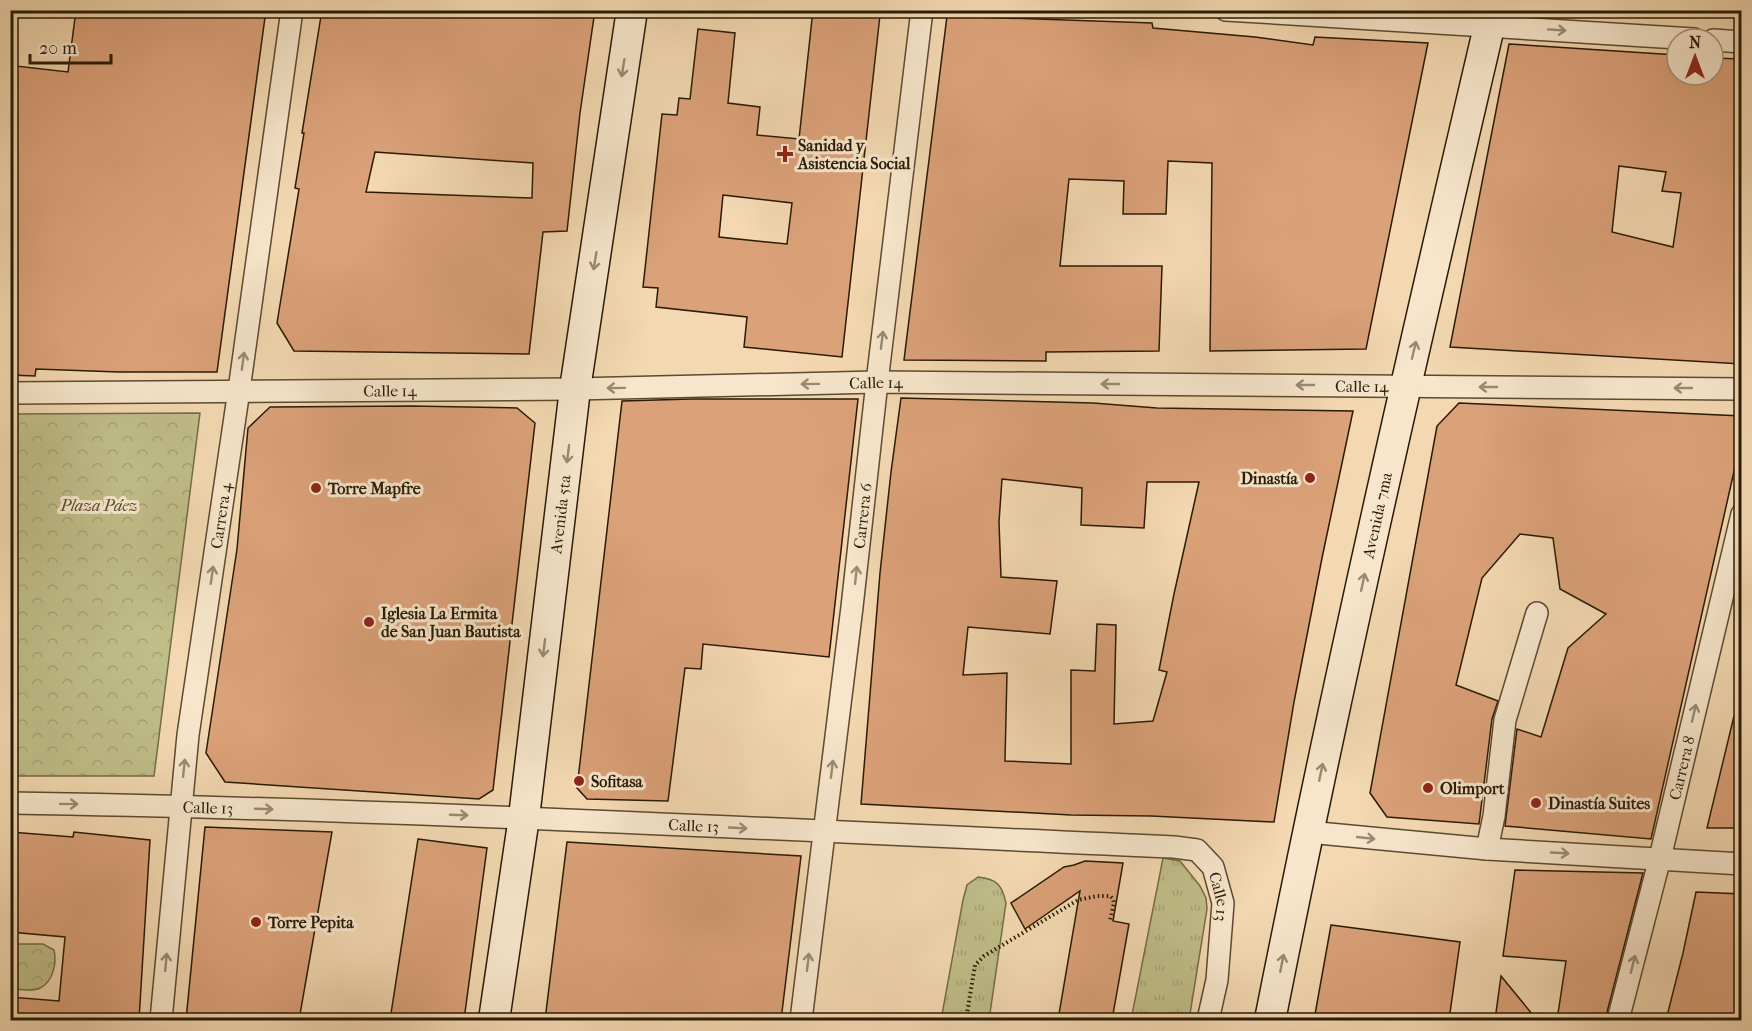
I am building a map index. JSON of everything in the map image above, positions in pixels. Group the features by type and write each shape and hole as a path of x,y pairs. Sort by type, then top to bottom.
{"street":[{"name":"Carrera 4","path":"161,1020 188,735 292,10"},
{"name":"Avenida 5ta","path":"494,1020 524,817 576,389 632,10"},
{"name":"Carrera 6","path":"801,1020 922,10"},
{"path":"1226,10 1491,18 1665,36"},
{"name":"Avenida 7ma","path":"1270,1020 1308,832 1406,386 1491,18"},
{"path":"1725,41 1742,42"},
{"name":"Calle 14","path":"10,393 576,389 877,382 1742,389"},
{"name":"Carrera 8","path":"1618,1020 1660,858 1742,514"},
{"path":"1487,849 1494,816 1505,720 1537,613"},
{"name":"Calle 13","path":"10,803 524,817 1163,846 1197,850 1213,867 1223,903 1217,980 1208,1020"},
{"path":"1308,832 1487,849 1742,864"}],"path":[{"path":"966,1020 975,964 984,956 1078,900 1110,896 1114,903 1110,921"}],"green space":[{"name":"Plaza Páez","path":"200,413 154,776 11,776 11,414"},
{"path":"1163,858 1180,861 1200,886 1206,898 1207,909 1189,1020 1131,1020"},
{"path":"978,877 990,879 998,884 1006,903 989,1020 941,1020 963,900 967,885"},
{"path":"11,944 43,944 54,950 53,972 40,988 11,989"}],"building":[{"path":"76,10 266,10 217,372 36,369 35,376 10,375 10,84 13,85 16,66 68,72"},
{"path":"322,10 595,10 580,113 567,231 543,232 529,354 294,351 277,323 299,189 295,188 304,133 302,133","holes":["375,152 533,163 532,198 366,192"]},
{"path":"813,10 880,15 842,357 744,347 747,317 656,307 658,288 643,287 662,114 677,115 679,98 690,99 698,29 735,33 728,103 760,107 757,135 799,139","holes":["723,195 792,203 787,244 719,237"]},
{"path":"947,16 1152,23 1153,28 1255,37 1313,45 1315,37 1428,43 1366,349 1210,351 1212,163 1168,161 1166,214 1123,214 1124,181 1069,179 1060,266 1162,266 1159,351 1046,352 1046,361 904,360"},
{"path":"1509,44 1665,54 1665,87 1725,87 1725,58 1742,59 1742,364 1450,347","holes":["1619,166 1666,172 1662,191 1681,193 1673,247 1612,232"]},
{"path":"901,398 1093,403 1157,408 1353,411 1294,702 1274,822 1071,815 861,804 880,573","holes":["1002,479 1082,488 1081,525 1144,528 1147,482 1199,482 1159,670 1167,672 1153,721 1114,724 1116,625 1097,624 1095,671 1071,670 1071,764 1005,761 1007,673 963,675 968,627 1050,634 1057,581 1001,577 999,522"]},
{"path":"858,399 829,657 703,644 701,669 685,668 668,801 587,799 577,788 622,401"},
{"path":"1459,403 1742,416 1742,436 1651,839 1505,826 1517,729 1541,737 1568,648 1606,614 1560,589 1553,538 1520,534 1482,578 1456,685 1498,701 1492,719 1479,824 1387,817 1370,793 1437,426"},
{"path":"270,407 517,408 535,423 493,790 479,799 225,782 206,753 237,549 248,428"},
{"path":"1734,716 1742,716 1742,828 1707,828"},
{"name":"Torre Pepita","path":"205,827 332,832 299,1020 186,1020"},
{"path":"10,832 73,837 74,832 150,840 139,1020 10,1020 10,997 59,1001 65,937 10,932"},
{"path":"418,839 487,848 464,1020 390,1020"},
{"path":"567,842 801,856 781,1020 545,1020"},
{"path":"1085,861 1123,863 1113,921 1129,924 1112,1020 1058,1020 1080,891 1025,929 1011,903 1064,867"},
{"path":"1515,870 1643,873 1605,1020 1557,1020 1566,961 1503,956"},
{"path":"1696,892 1742,894 1742,1020 1666,1020"},
{"path":"1331,925 1460,942 1449,1020 1314,1020"},
{"path":"1501,976 1537,1020 1495,1020"}],"place":[{"name":"Sanidad y Asistencia Social","path":"785,154"},
{"name":"Dinastía","path":"1310,478"},
{"name":"Torre Mapfre","path":"316,488"},
{"name":"Iglesia La Ermita de San Juan Bautista","path":"369,622"},
{"name":"Sofitasa","path":"579,781"},
{"name":"Olimport","path":"1428,788"},
{"name":"Dinastía Suites","path":"1536,803"},
{"name":"Torre Pepita","path":"256,922"}]}
